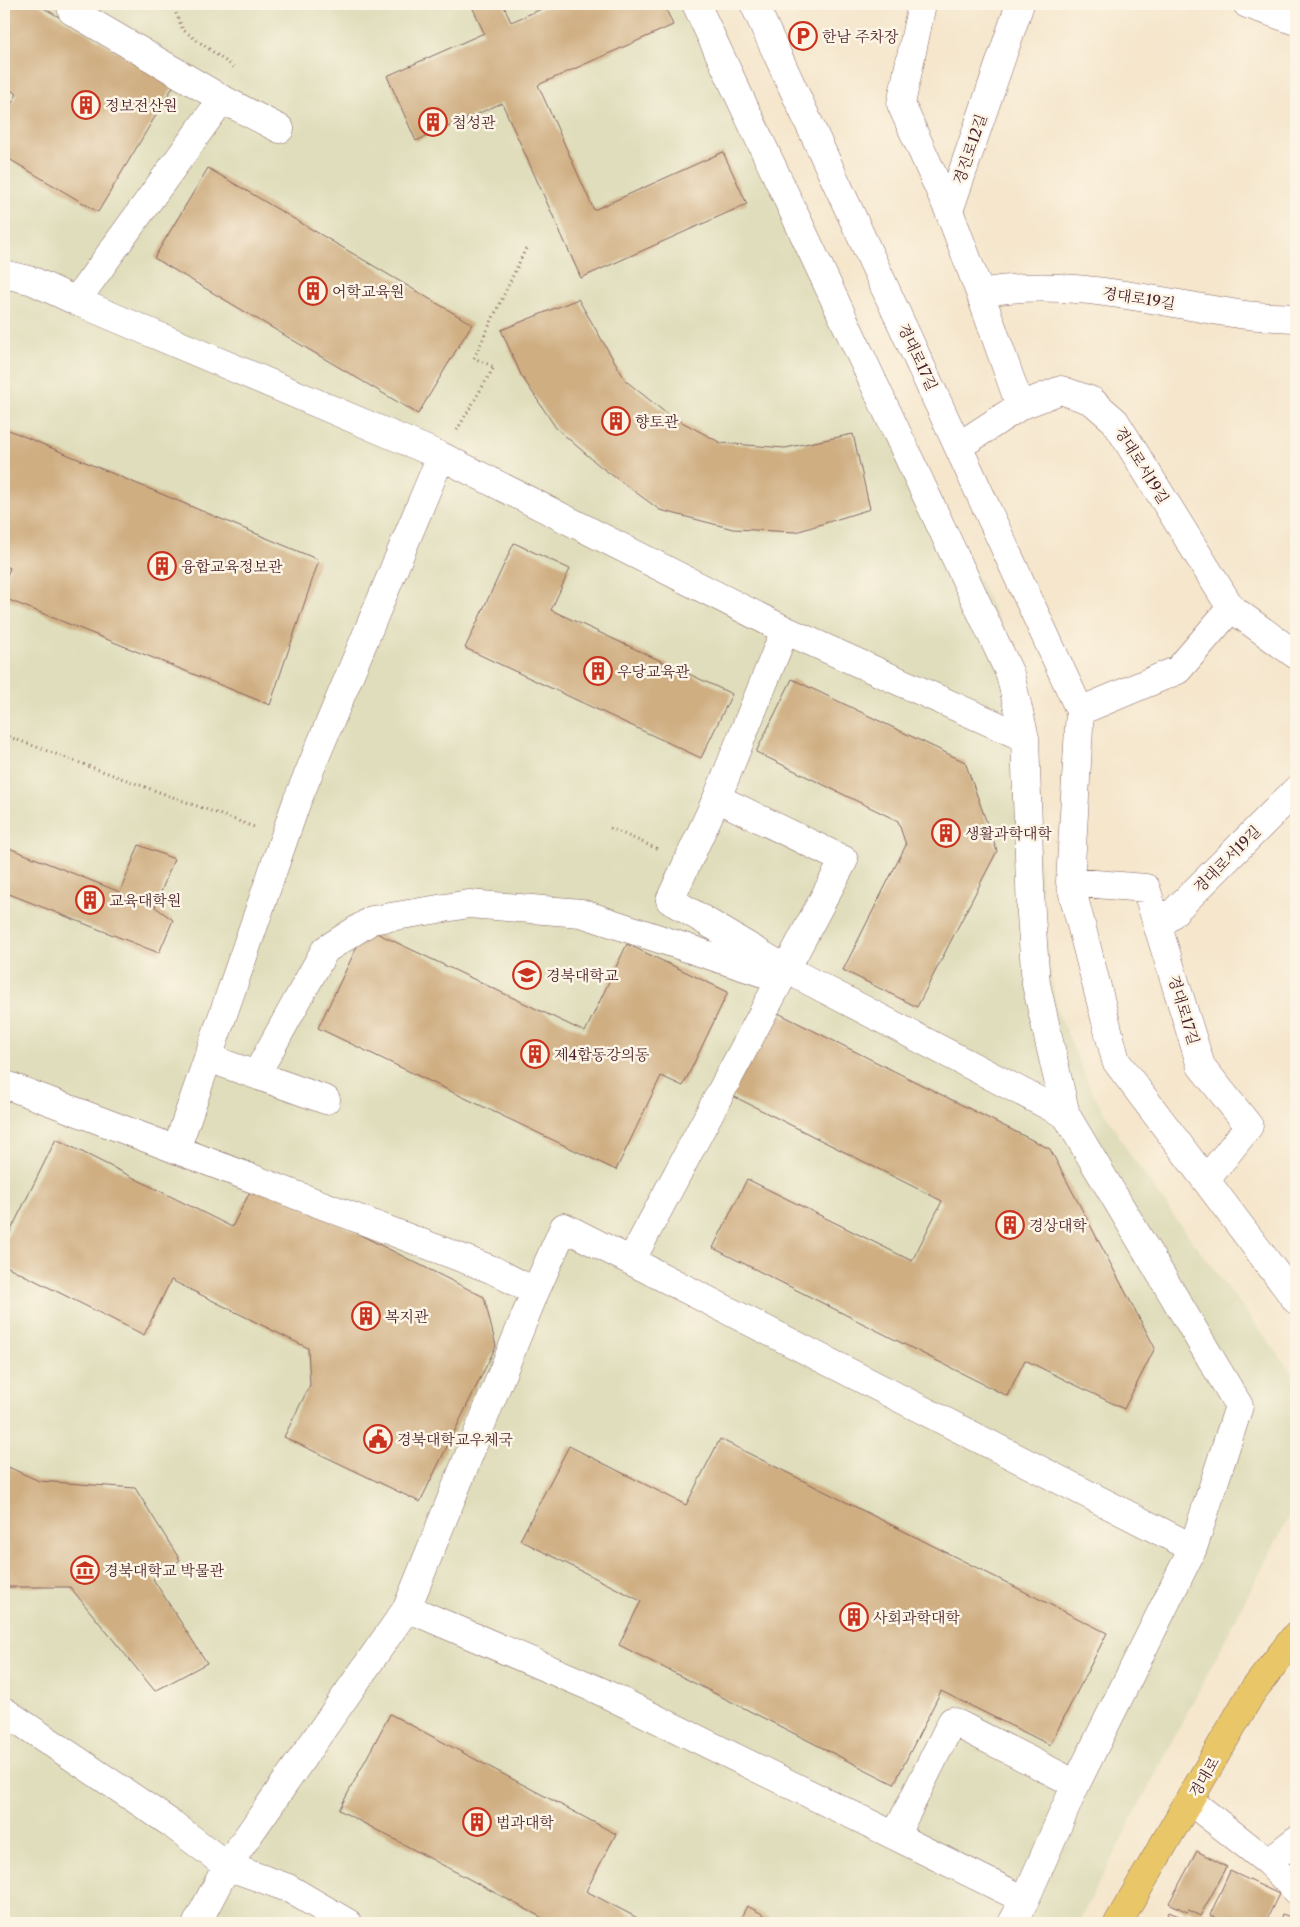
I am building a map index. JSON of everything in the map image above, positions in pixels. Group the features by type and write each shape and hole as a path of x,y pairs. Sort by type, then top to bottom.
{"main road":[{"name":"경대로","path":"1118,1923 1252,1692 1296,1635"}],"street":[{"path":"71,4 72,11 222,99 280,128"},
{"path":"408,1608 600,1691 895,1836 1018,1912 1076,1784 1193,1548 1239,1406 1066,1115 1036,984 1031,914 1025,738 1010,674 696,4"},
{"name":"경대로17길","path":"754,4 1080,711 1070,882 1116,1061 1296,1300"},
{"path":"922,4 901,104 949,211 1020,406"},
{"name":"경진로12길","path":"949,211 1020,4"},
{"path":"1247,4 1296,21"},
{"path":"76,301 222,99"},
{"path":"4,274 34,281 76,301 441,456 785,630 1025,738"},
{"name":"경대로19길","path":"980,293 1009,288 1089,290 1249,315 1296,318"},
{"name":"경대로서19길","path":"959,446 1020,406 1062,390 1092,401 1115,421 1231,608 1296,655"},
{"path":"176,1150 297,801 441,456"},
{"path":"1080,711 1178,670 1231,608"},
{"path":"785,630 717,798 670,900 783,974 1066,1115"},
{"name":"경대로서19길","path":"1158,928 1296,790"},
{"path":"631,1261 844,860 717,798"},
{"name":"경대로17길","path":"1070,882 1146,888 1201,1066 1249,1126 1206,1180"},
{"path":"256,1075 325,950 372,920 469,904 581,913 783,974"},
{"path":"208,1058 326,1100"},
{"path":"4,1084 493,1270 535,1292"},
{"path":"197,1923 227,1866 408,1608 535,1292 564,1227 1193,1548"},
{"path":"4,1711 172,1824 227,1866 288,1888 348,1923"},
{"path":"895,1836 952,1720 1076,1784"},
{"path":"1190,1801 1268,1862 1296,1890"},
{"path":"1268,1862 1296,1840"}],"path":[{"path":"172,4 183,30 238,70"},
{"path":"441,456 494,367 474,358 527,246"},
{"path":"4,735 284,838"},
{"path":"610,828 689,862"}],"shaded area":[{"name":"경북대학교","path":"4,4 710,4 858,327 1027,679 1045,940 1057,1009 1091,1090 1128,1151 1178,1222 1296,1378 1296,1503 1078,1923 4,1923"}],"building":[{"name":"정보전산원","path":"4,4 37,4 174,85 98,212 4,156 4,117 17,94 4,86"},
{"name":"첨성관","path":"471,4 503,4 511,22 553,4 664,4 673,25 538,85 594,210 723,152 747,204 581,278 502,103 416,141 387,76 484,33"},
{"name":"어학교육원","path":"208,168 472,324 418,414 154,258"},
{"name":"향토관","path":"578,299 626,381 667,414 721,443 785,448 853,434 870,509 796,532 733,529 660,510 601,467 556,428 521,375 501,330"},
{"name":"융합교육정보관","path":"4,428 319,560 270,705 4,598 4,584 10,568 4,565"},
{"name":"우당교육관","path":"514,543 570,569 551,610 732,694 701,758 465,648"},
{"name":"생활과학대학","path":"792,679 965,762 997,851 917,1007 843,970 906,845 898,821 756,752"},
{"name":"교육대학원","path":"139,845 174,859 155,907 173,920 159,953 4,892 4,846 120,892"},
{"name":"제4합동강의동","path":"366,928 585,1032 627,944 728,992 683,1086 661,1076 616,1170 318,1028"},
{"name":"경상대학","path":"772,1010 1050,1149 1155,1348 1124,1409 1025,1360 1007,1396 713,1248 747,1179 912,1261 942,1201 729,1094"},
{"name":"복지관","path":"56,1139 232,1227 255,1182 484,1297 496,1346 420,1502 284,1437 310,1385 308,1348 171,1280 144,1335 4,1265 4,1244"},
{"name":"사회과학대학","path":"720,1439 1107,1633 1050,1745 941,1691 894,1784 619,1645 641,1601 520,1540 569,1446 686,1505"},
{"name":"경북대학교 박물관","path":"4,1465 39,1481 135,1488 180,1560 153,1579 207,1663 155,1691 70,1587 4,1587"},
{"name":"법과대학","path":"390,1714 616,1834 586,1891 647,1923 552,1923 339,1810"},
{"path":"1197,1851 1227,1867 1200,1916 1169,1903"},
{"path":"1230,1871 1279,1894 1265,1923 1228,1923 1210,1915"},
{"path":"747,1906 780,1923 738,1923"},
{"path":"1169,1912 1196,1923 1164,1923"},
{"path":"1282,1914 1296,1919 1296,1923 1279,1923"}],"place":[{"name":"한남 주차장","path":"803,36"},
{"name":"정보전산원","path":"86,105"},
{"name":"첨성관","path":"433,122"},
{"name":"어학교육원","path":"313,291"},
{"name":"향토관","path":"616,421"},
{"name":"융합교육정보관","path":"162,566"},
{"name":"우당교육관","path":"598,671"},
{"name":"생활과학대학","path":"946,833"},
{"name":"교육대학원","path":"90,900"},
{"name":"경북대학교","path":"527,975"},
{"name":"제4합동강의동","path":"535,1054"},
{"name":"경상대학","path":"1010,1225"},
{"name":"복지관","path":"366,1316"},
{"name":"경북대학교우체국","path":"378,1439"},
{"name":"경북대학교 박물관","path":"85,1570"},
{"name":"사회과학대학","path":"854,1617"},
{"name":"법과대학","path":"477,1822"}]}
